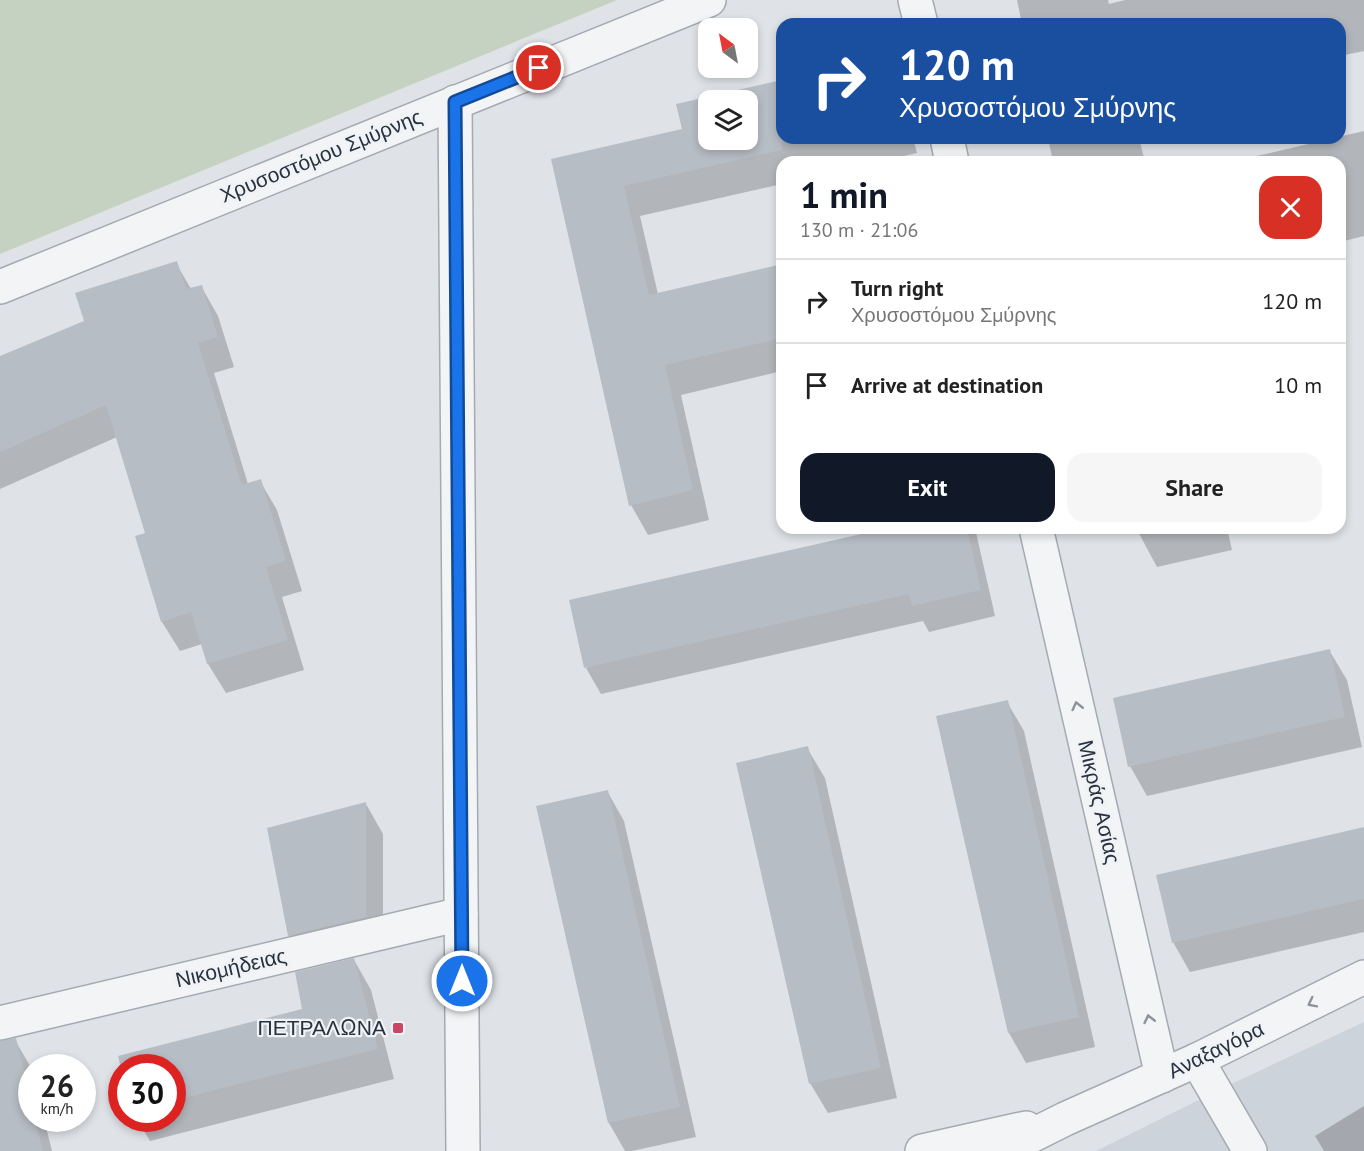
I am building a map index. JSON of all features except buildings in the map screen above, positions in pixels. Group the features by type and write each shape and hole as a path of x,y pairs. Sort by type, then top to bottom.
{"street":[{"name":"Χρυσοστόμου Σμύρνης","path":"0,287 709,0"},
{"path":"915,0 920,18"},
{"path":"455,102 463,1151"},
{"name":"Μικράς Ασίας","path":"1037,534 1162,1076"},
{"name":"Νικομήδειας","path":"0,1023 461,914"},
{"name":"Αναξαγόρα","path":"1001,1151 1065,1119 1197,1060 1364,977"},
{"path":"1197,1060 1250,1151"},
{"name":"Αναξαγόρα","path":"922,1151 1065,1119"}],"shaded area":[{"path":"1364,1022 1364,1151 1096,1151 1231,1084"}],"green space":[{"path":"0,0 617,0 0,254"}],"place":[{"name":"ΠΕΤΡΑΛΩΝΑ","path":"398,1028"}],"route":[{"path":"462,981 455,102 539,68"}]}
